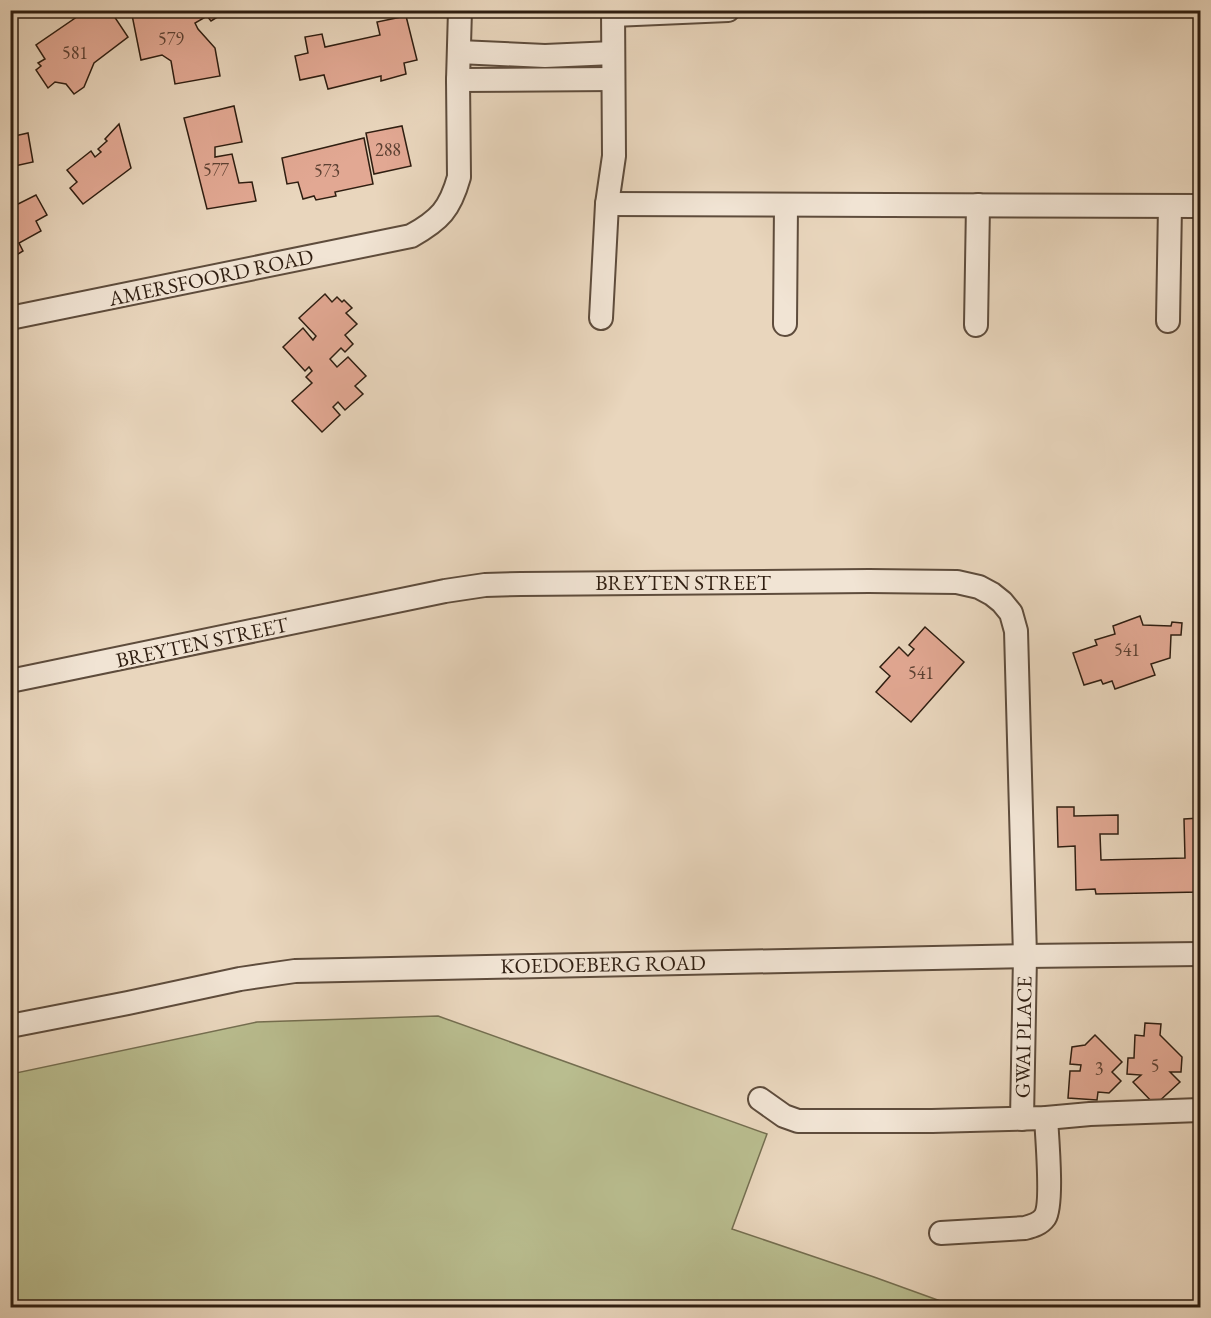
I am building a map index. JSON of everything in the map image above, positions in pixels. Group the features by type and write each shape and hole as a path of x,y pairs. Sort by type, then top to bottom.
{"street":[{"path":"460,10 458,80 613,78"},
{"path":"600,318 607,204 614,156 613,13 728,10"},
{"path":"459,52 545,56 613,53"},
{"path":"526,79 527,55"},
{"name":"AMERSFOORD ROAD","path":"10,318 411,236 440,217 456,187 459,177 458,80"},
{"path":"607,204 1200,206"},
{"path":"784,324 786,205"},
{"path":"976,325 978,205"},
{"path":"1168,321 1170,206"},
{"name":"BREYTEN STREET","path":"10,681 446,591 485,585 869,581 957,582 979,587 1002,602 1011,613 1016,631 1025,956"},
{"name":"KOEDOEBERG ROAD","path":"10,1026 240,979 295,971 1200,954"},
{"name":"GWAI PLACE","path":"1022,1119 1025,956"},
{"path":"760,1099 783,1116 798,1122 1022,1119 1200,1110"},
{"path":"941,1233 1025,1228 1042,1221 1048,1210 1046,1118"}],"green space":[{"path":"438,1016 767,1134 732,1229 957,1307 11,1307 11,1074 257,1022"}],"building":[{"path":"87,10 110,10 128,37 94,63 84,87 74,94 66,84 55,82 48,88 36,70 41,66 38,63 45,59 36,45"},
{"path":"131,10 229,10 211,21 207,16 195,23 215,48 220,76 175,84 171,61 162,55 141,60"},
{"path":"406,16 417,60 404,63 406,74 381,81 381,76 328,89 324,75 300,80 295,56 308,53 305,37 322,34 325,47 380,35 377,22"},
{"path":"234,106 242,142 215,147 215,157 232,154 239,183 252,182 256,201 207,209 184,118"},
{"path":"119,124 131,168 83,204 70,188 77,182 67,170 91,151 95,157 101,152 98,149"},
{"path":"402,126 411,166 374,174 366,133"},
{"path":"28,133 33,162 10,167 10,137"},
{"path":"364,138 373,184 335,192 336,196 316,200 314,196 303,199 298,182 287,184 282,158"},
{"path":"36,195 47,215 36,221 41,231 19,243 23,251 10,259 10,208"},
{"path":"325,294 332,302 337,297 342,302 344,300 352,308 346,313 357,324 345,335 353,344 345,352 341,348 330,359 337,367 348,357 366,376 355,386 363,394 345,410 338,402 333,407 340,415 322,432 292,401 312,383 306,377 312,371 309,367 305,371 283,347 303,328 313,340 316,336 299,318"},
{"path":"1140,616 1143,625 1171,626 1172,622 1182,623 1181,635 1171,635 1170,658 1151,664 1155,675 1115,689 1112,681 1103,684 1101,680 1084,685 1073,653 1097,645 1095,640 1115,634 1113,626"},
{"path":"925,627 964,662 911,722 876,692 890,676 880,667 899,647 908,656 914,649 909,645"},
{"path":"1057,807 1074,807 1074,816 1118,815 1118,834 1100,834 1101,860 1185,858 1184,819 1200,818 1200,892 1096,894 1095,889 1076,890 1075,846 1058,847"},
{"path":"1145,1023 1161,1024 1160,1035 1182,1057 1181,1072 1170,1072 1180,1082 1155,1105 1133,1082 1141,1075 1127,1074 1128,1058 1134,1058 1135,1035 1144,1036"},
{"path":"1095,1035 1122,1062 1112,1072 1121,1081 1109,1093 1098,1092 1097,1100 1068,1098 1070,1071 1080,1071 1081,1065 1070,1064 1072,1047 1085,1045"}]}
